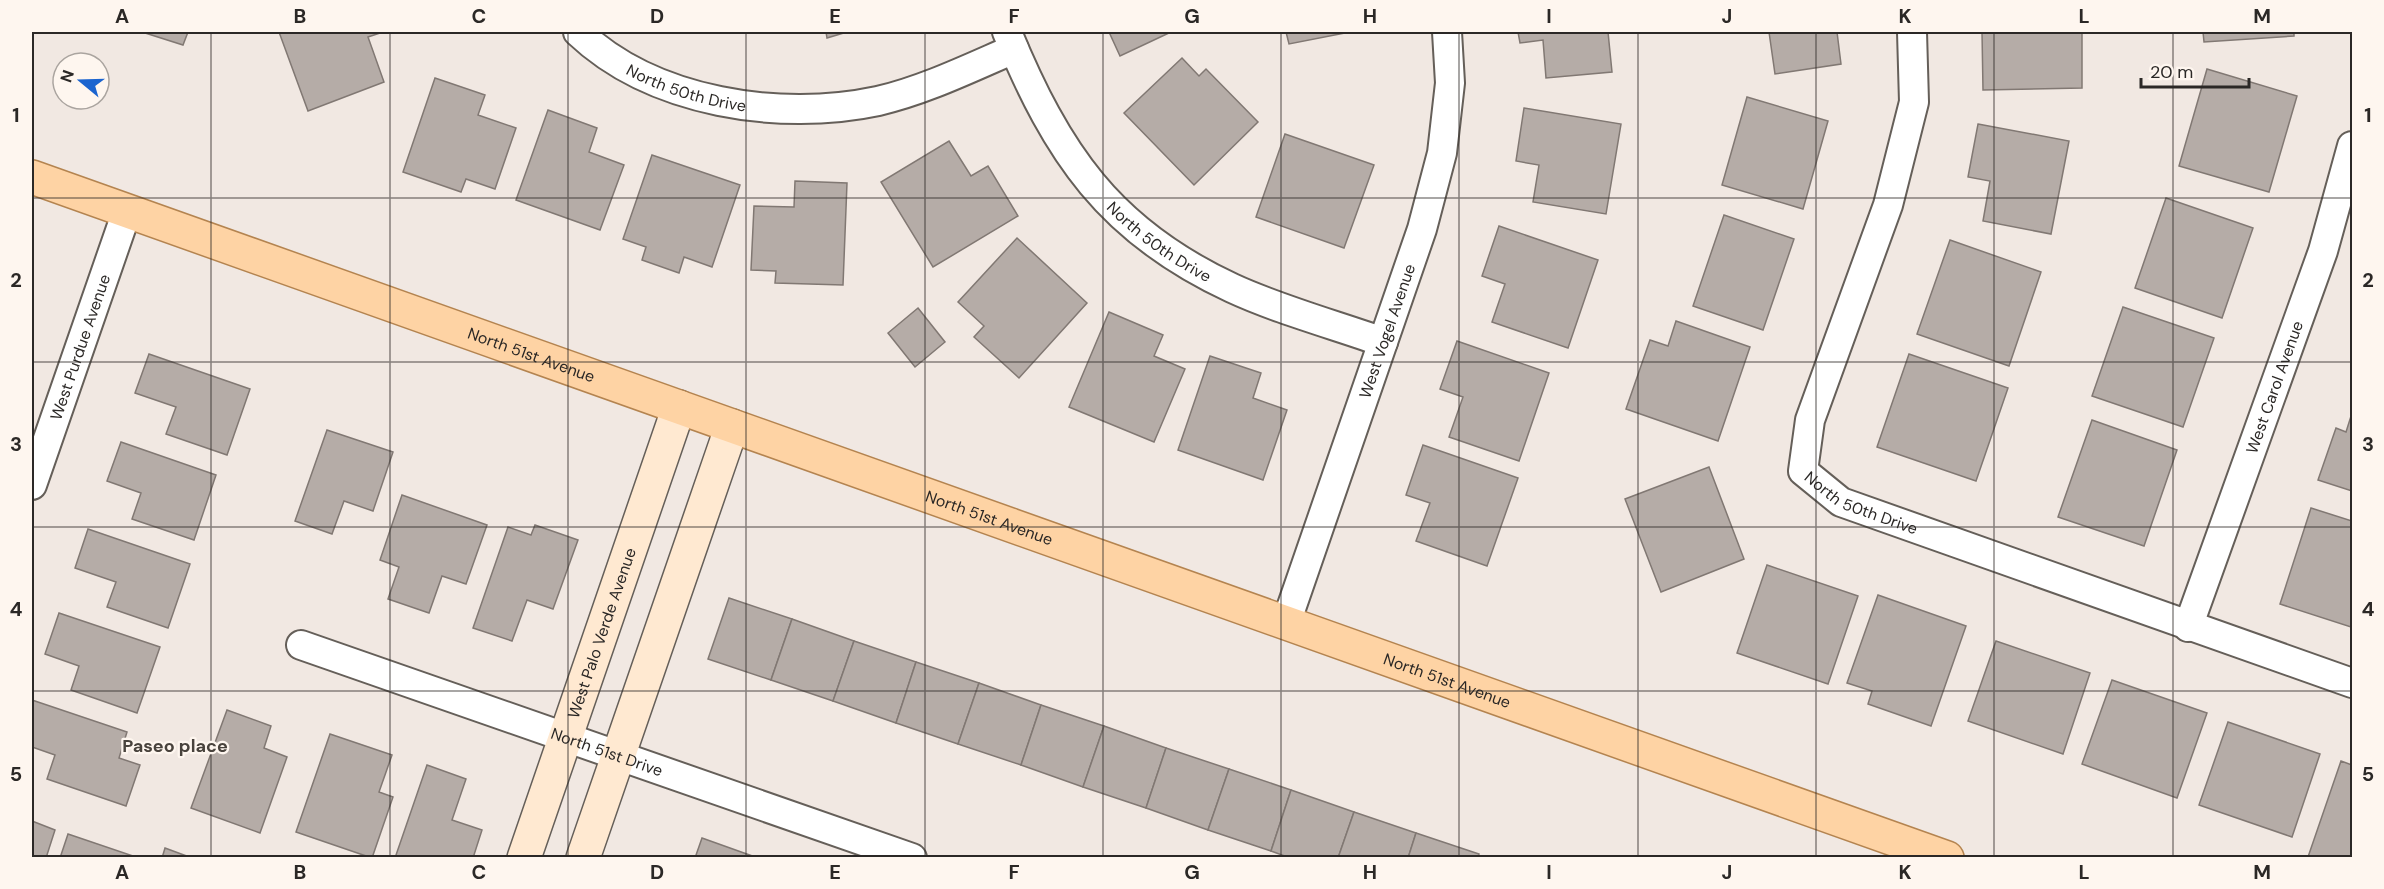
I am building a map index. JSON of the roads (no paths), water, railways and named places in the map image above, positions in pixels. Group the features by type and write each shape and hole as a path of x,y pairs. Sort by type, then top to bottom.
{"main road":[{"name":"North 51st Avenue","path":"32,177 1947,858"}],"street":[{"name":"North 50th Drive","path":"578,32 627,67 677,90 726,103 792,110 878,101 919,88 1010,40 1061,145 1129,225 1178,259 1233,289 1383,342"},
{"name":"West Vogel Avenue","path":"1286,622 1422,229 1442,153 1450,83 1447,32"},
{"name":"North 50th Drive","path":"1912,32 1914,102 1888,205 1810,420 1803,471 1840,502 2188,627 2352,683"},
{"name":"West Carol Avenue","path":"2188,627 2323,251 2352,146"},
{"name":"West Purdue Avenue","path":"32,485 127,211"},
{"name":"West Palo Verde Avenue","path":"524,858 679,407"},
{"path":"583,858 732,426"},
{"name":"North 51st Drive","path":"301,645 912,858"}],"district":[{"name":"Paseo place","path":"175,746"}]}
